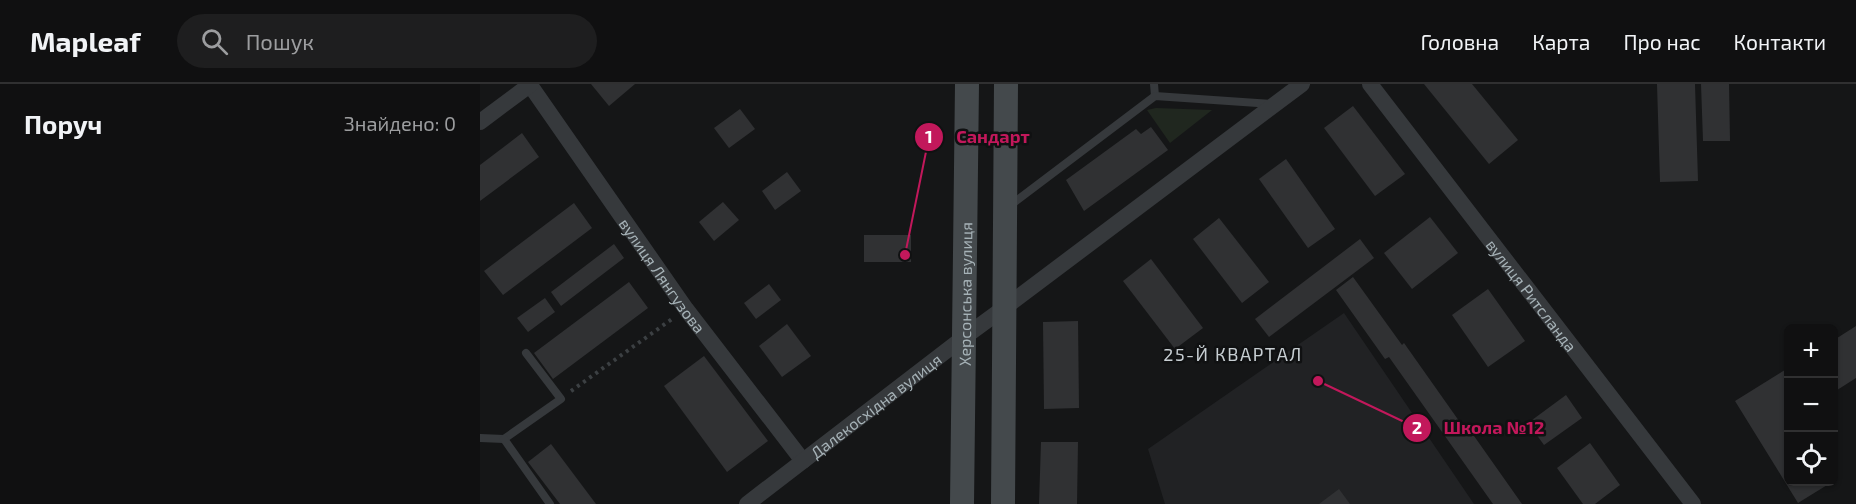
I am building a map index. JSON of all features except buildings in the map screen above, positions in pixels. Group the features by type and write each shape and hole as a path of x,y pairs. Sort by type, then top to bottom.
{"street":[{"name":"Херсонська вулиця","path":"962,504 967,84"},
{"path":"1004,504 1006,84"},
{"name":"Далекосхідна вулиця","path":"747,504 963,338 1302,84"},
{"name":"вулиця Ритсланда","path":"1370,84 1693,504"},
{"path":"480,122 530,85"},
{"name":"вулиця Лянгузова","path":"530,85 686,309 803,461"}],"lane":[{"path":"1154,84 1155,96"},
{"path":"1005,209 1155,96 1275,104"},
{"path":"480,438 504,439 561,399 526,353"},
{"path":"504,439 550,504"}],"path":[{"path":"561,399 686,309"}],"shaded area":[{"path":"1156,108 1212,110 1170,143 1147,110"},
{"path":"1344,313 1474,504 1165,504 1148,449"}],"place":[{"name":"Сандарт","path":"905,255"},
{"name":"Школа №12","path":"1318,381"}],"district":[{"name":"25-Й КВАРТАЛ","path":"1233,354"}]}
